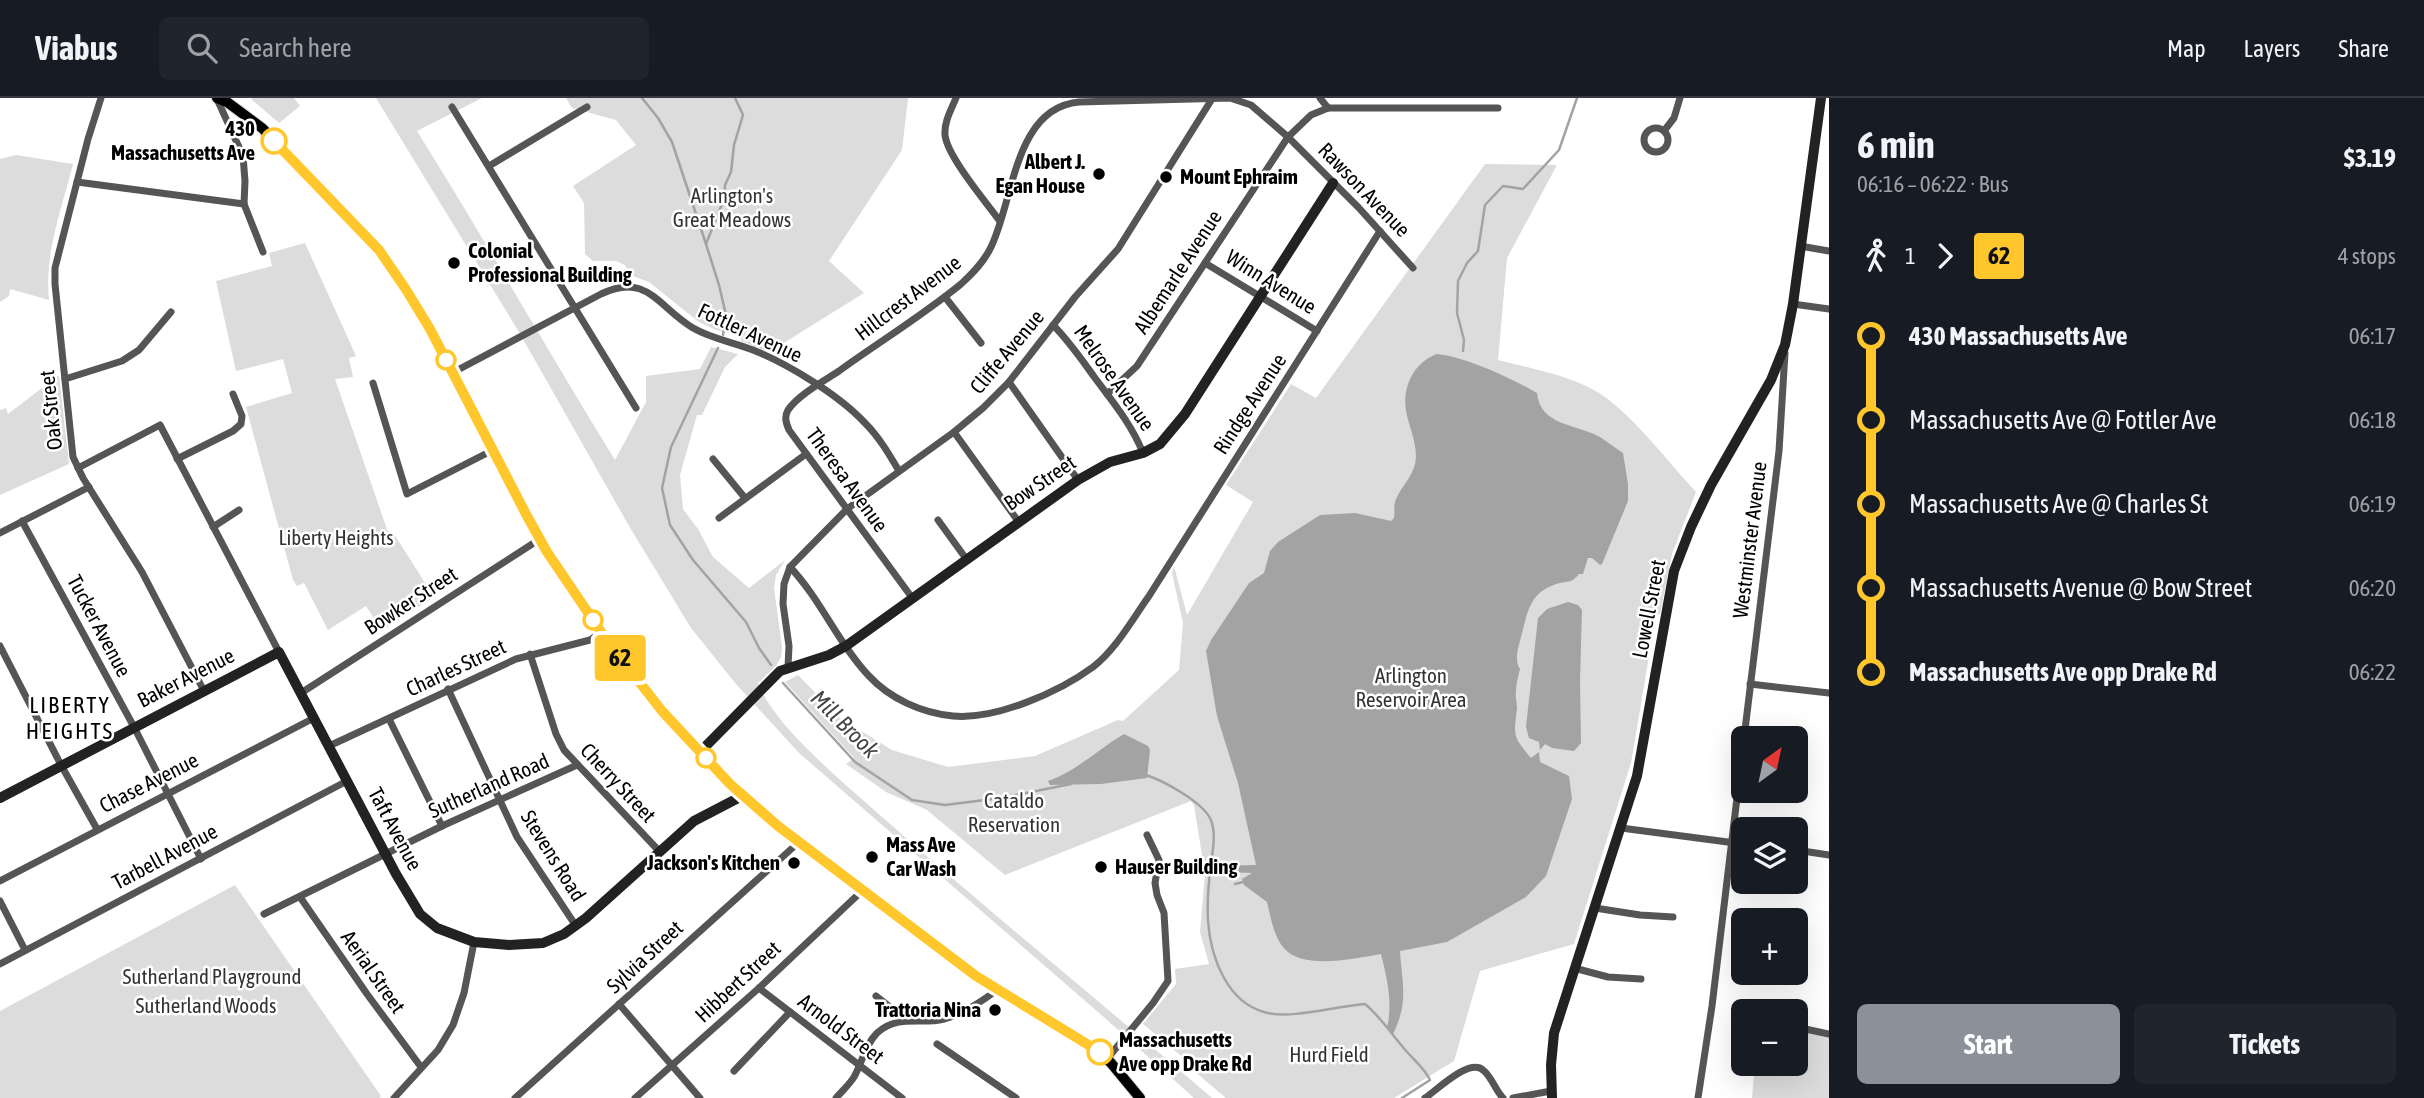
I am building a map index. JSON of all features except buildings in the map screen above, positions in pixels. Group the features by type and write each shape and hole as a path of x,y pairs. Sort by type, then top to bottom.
{"main road":[{"path":"217,98 227,102 262,128 379,250 417,307 540,539 601,632 651,697 700,752 742,796 863,890 997,990 1091,1045 1107,1059 1140,1098"}],"street":[{"name":"Oak Street","path":"101,98 55,268 73,457 137,562 204,691"},
{"path":"217,98 243,156 244,204 263,252"},
{"path":"956,98 946,122 946,142 999,220"},
{"name":"Hillcrest Avenue","path":"817,386 945,297 984,260 993,243 1026,144 1038,121 1050,111 1079,102 1230,98 1257,109 1288,137"},
{"path":"1320,98 1328,108 1498,108"},
{"path":"1664,131 1674,118 1680,98"},
{"name":"Lowell Street","path":"1552,1094 1550,1065 1554,1033 1640,765 1674,571 1711,485 1771,380 1785,345 1821,98"},
{"name":"Cliffe Avenue","path":"790,567 846,509 954,432 1009,382 1118,249 1212,99"},
{"path":"452,107 636,408"},
{"path":"489,166 587,107"},
{"name":"Albemarle Avenue","path":"1107,394 1137,366 1288,137 1311,115 1328,108"},
{"name":"Rawson Avenue","path":"1288,137 1380,230 1413,268"},
{"path":"77,182 244,204"},
{"name":"Bow Street","path":"700,752 766,684 788,667 829,655 846,646 1078,480 1110,462 1143,453 1160,444 1179,424 1333,183"},
{"name":"Rindge Avenue","path":"790,567 806,583 846,646 869,676 892,695 922,710 955,716 992,712 1067,684 1095,666 1115,645 1149,596 1380,230"},
{"path":"1800,246 1829,251"},
{"name":"Winn Avenue","path":"1205,263 1317,331"},
{"name":"Fottler Avenue","path":"453,373 618,286 637,287 693,328 761,354 848,407 866,423 899,471"},
{"path":"945,297 981,342"},
{"path":"1793,304 1829,309"},
{"path":"65,379 122,361 139,350 171,312"},
{"name":"Melrose Avenue","path":"1053,325 1107,394 1137,437 1143,453"},
{"name":"Westminster Avenue","path":"1745,726 1779,451 1785,345"},
{"path":"1009,382 1078,480"},
{"path":"373,383 407,494 493,450"},
{"name":"Theresa Avenue","path":"817,386 786,414 789,430 913,599"},
{"path":"177,459 233,431 241,424 242,416 233,394"},
{"name":"Taft Avenue","path":"78,468 160,425 385,853 420,914 437,928 474,942 509,945 543,943 564,934 694,821 742,796"},
{"path":"954,432 1018,521"},
{"path":"719,518 806,454"},
{"path":"713,459 745,498"},
{"path":"0,533 89,487"},
{"path":"214,527 239,510"},
{"path":"938,520 967,560"},
{"name":"Tucker Avenue","path":"22,521 134,727 201,859"},
{"name":"Bowker Street","path":"301,692 540,539"},
{"path":"788,667 789,646 783,604 784,584 790,567"},
{"name":"Charles Street","path":"329,746 516,659 590,640 601,632"},
{"path":"0,646 97,829"},
{"name":"Baker Avenue","path":"0,798 279,652"},
{"name":"Cherry Street","path":"530,654 560,744 660,852"},
{"path":"1750,684 1829,693"},
{"name":"Stevens Road","path":"448,689 517,837 576,926"},
{"name":"Chase Avenue","path":"0,881 314,718"},
{"path":"390,719 442,826"},
{"name":"Sutherland Road","path":"264,914 385,853 577,765"},
{"name":"Tarbell Avenue","path":"0,964 347,781"},
{"path":"1621,828 1731,842"},
{"path":"1107,1059 1167,985 1169,976 1164,913 1155,883 1159,860 1147,835"},
{"name":"Sylvia Street","path":"515,1098 799,842"},
{"path":"1698,1098 1731,850"},
{"path":"1808,852 1829,855"},
{"name":"Hibbert Street","path":"635,1098 759,988 863,890"},
{"name":"Aerial Street","path":"300,897 421,1067"},
{"path":"0,901 25,950"},
{"path":"1595,908 1673,917"},
{"path":"394,1098 438,1050 453,1025 464,993 474,942"},
{"path":"1574,968 1608,977 1641,979"},
{"name":"Arnold Street","path":"759,988 902,1098"},
{"path":"836,1098 854,1077 874,1036 893,1023 947,1018 978,1004 997,990"},
{"path":"876,996 895,1011 901,1021"},
{"path":"619,1004 699,1098"},
{"path":"734,1071 790,1012"},
{"path":"1808,1030 1829,1034"},
{"path":"937,1044 1016,1098"},
{"path":"1425,1098 1473,1066 1484,1070 1503,1098"},
{"path":"1513,1098 1552,1094"}],"green space":[{"path":"294,98 300,106 279,123 251,99"},
{"path":"376,98 482,98 417,131 615,460 646,402 646,376 700,369 711,347 738,354 725,367 702,415 697,415 680,475 683,509 698,529 713,557 749,588 785,560 776,575 774,588 781,657 776,666 758,683 766,700 794,735 848,787 1212,1098 1194,1098 799,753 736,684 691,628 629,526 519,332"},
{"name":"Arlington's Great Meadows","path":"566,98 908,98 902,150 829,261 864,293 771,353 741,341 741,336 716,330 699,322 649,282 630,275 625,265 616,261 593,261 585,254 584,203 573,186 636,145 616,120 572,108"},
{"path":"16,155 73,164 51,248 49,300 10,289 9,296 0,302 0,159"},
{"name":"Arlington Reservoir Area","path":"1485,164 1557,165 1507,258 1498,360 1569,379 1605,397 1647,436 1696,492 1672,554 1660,614 1656,615 1631,763 1574,944 1480,971 1454,1061 1394,1098 1226,1098 1143,1024 1176,984 1175,969 1209,964 1200,932 1205,874 1194,805 1191,801 1005,875 927,810 886,792 846,764 854,758 785,682 798,675 840,718 892,750 948,767 1035,756 1118,720 1123,721 1179,670 1183,623 1172,573 1174,566 1187,615 1253,502 1226,485 1291,384 1316,398"},
{"name":"Liberty Heights","path":"305,243 356,356 349,358 353,377 335,379 389,535 394,534 434,597 382,631 366,606 328,630 304,583 297,586 293,580 246,407 292,393 283,359 236,371 216,281 272,266 269,253"},
{"path":"59,375 69,464 0,495 0,410 6,408 8,414"},
{"name":"Sutherland Woods","path":"235,885 381,1096 379,1098 0,1098 0,1011"},
{"path":"1808,1031 1829,1037 1829,1098 1752,1098 1754,1076 1808,1076"}],"shaded area":[{"path":"1437,354 1475,364 1526,387 1537,393 1540,404 1552,418 1600,437 1623,453 1628,501 1602,564 1588,558 1583,574 1571,581 1550,587 1536,596 1529,610 1518,650 1517,662 1520,669 1516,693 1516,735 1520,745 1531,758 1539,752 1540,762 1569,776 1572,799 1546,876 1526,897 1447,942 1400,951 1403,1002 1393,1034 1387,1028 1389,1000 1381,954 1333,961 1297,957 1279,942 1267,902 1244,885 1242,879 1252,873 1221,872 1210,875 1211,866 1256,865 1238,783 1217,716 1206,651 1249,583 1264,573 1270,551 1278,542 1320,515 1355,513 1391,521 1394,518 1396,500 1412,473 1416,457 1405,402 1408,385 1416,369"},
{"path":"1568,602 1578,605 1582,610 1581,743 1574,751 1552,748 1545,744 1540,750 1539,742 1529,738 1526,727 1538,618 1547,609"},
{"path":"1124,734 1148,746 1150,750 1147,778 1101,784 1050,785 1048,781 1078,766"}],"waterway":[{"path":"642,98 672,142 706,244"},
{"name":"Mill Brook","path":"723,335 726,315 706,244 724,199 734,145 743,115 735,98"},
{"path":"1463,351 1464,340 1457,313 1458,281 1467,263 1478,251 1485,205 1503,186 1523,189 1559,150 1577,98"},
{"path":"718,348 671,447 662,488 670,525 693,560 746,622 771,665"},
{"name":"Mill Brook","path":"783,683 855,762 912,800 945,805 1001,798 1071,784"},
{"name":"Mill Brook","path":"1146,775 1192,799 1211,820 1214,836 1208,922 1217,964 1232,989 1251,1007 1274,1014 1300,1014 1365,1004 1430,1080 1402,1098"},
{"path":"1235,884 1243,882"}],"bus line":[{"name":"62","path":"274,141 379,250 405,288 430,329 547,552 608,642 662,711 730,784 778,826 976,976 1100,1052"}],"place":[{"name":"430 Massachusetts Ave","path":"274,141"},
{"name":"Albert J. Egan House","path":"1099,174"},
{"name":"Mount Ephraim","path":"1166,177"},
{"name":"Colonial Professional Building","path":"454,263"},
{"name":"Mass Ave Car Wash","path":"872,857"},
{"name":"Jackson's Kitchen","path":"794,863"},
{"name":"Hauser Building","path":"1101,867"},
{"name":"Trattoria Nina","path":"995,1010"},
{"name":"Massachusetts Ave opp Drake Rd","path":"1100,1052"}],"district":[{"name":"LIBERTY HEIGHTS","path":"70,718"}],"park label":[{"name":"Cataldo Reservation","path":"1014,813"},
{"name":"Sutherland Playground","path":"212,977"},
{"name":"Hurd Field","path":"1329,1055"}]}
